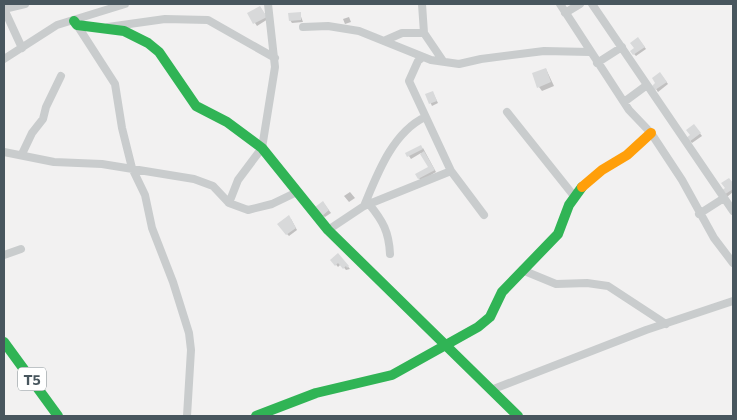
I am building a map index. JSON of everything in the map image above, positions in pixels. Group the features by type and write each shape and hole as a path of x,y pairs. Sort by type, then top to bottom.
{"main road":[{"path":"76,23 124,31 148,43 167,60 187,96 196,106 227,122 262,148 328,230 406,304 518,416"},
{"path":"256,416 316,393 392,375 446,346 484,322 502,292 522,270 547,248 558,234 574,196 602,170 627,156 651,133"},
{"name":"T5","path":"4,342 58,416"}],"street":[{"path":"22,48 4,9 23,4"},
{"path":"4,59 57,25 76,23 125,4"},
{"path":"229,203 238,180 262,148 271,98 275,58 268,4"},
{"path":"422,4 424,33 443,61"},
{"path":"560,4 624,102 651,133 691,195 699,214 714,238 730,251 733,263"},
{"path":"565,12 580,4"},
{"path":"592,4 733,211"},
{"path":"103,28 165,19 208,20 275,58"},
{"path":"76,23 115,84 122,128 132,168 145,195 152,228 173,282 189,333 191,350 187,416"},
{"path":"303,27 338,27 386,40 423,57 459,64 481,59 544,51 590,52"},
{"path":"386,40 402,33 424,33"},
{"path":"597,63 622,47"},
{"path":"423,57 418,61 409,80 451,171 484,215"},
{"path":"22,154 32,133 43,119 46,107 61,76"},
{"path":"624,102 647,85"},
{"path":"507,112 574,196"},
{"path":"366,205 371,186 394,147 409,128 425,117"},
{"path":"4,152 22,154 54,162 132,168 203,182 216,189 229,203 242,209 255,210 297,192"},
{"path":"328,230 366,205 451,171"},
{"path":"699,214 724,198"},
{"path":"366,205 382,219 389,234 390,254"},
{"path":"4,254 21,249"},
{"path":"522,270 556,284 587,283 608,286 666,324"},
{"path":"491,390 666,324 733,301"}],"building":[{"path":"260,6 267,17 253,24 247,13"},
{"path":"301,12 301,20 289,21 288,13"},
{"path":"638,37 645,47 633,55 630,51 634,48 630,43"},
{"path":"546,68 551,82 537,88 532,73"},
{"path":"660,72 667,82 655,90 652,86 655,83 652,78"},
{"path":"433,91 437,101 429,104 425,94"},
{"path":"694,124 701,133 689,142 686,138 690,135 686,130"},
{"path":"421,145 423,149 407,157 405,153"},
{"path":"424,151 435,170 418,179 415,174 428,167 420,154"},
{"path":"729,178 733,183 733,189 724,195 721,191 725,188 721,183"},
{"path":"323,201 329,210 322,216 315,207"},
{"path":"289,215 296,228 286,235 277,224"},
{"path":"338,253 349,266 347,268 346,266 343,269 338,263 335,266 330,260"}],"traffic: fast":[{"path":"74,21 77,25 124,31 148,43 159,52 196,106 227,122 262,148 328,230 518,416"},
{"path":"256,416 316,393 392,375 478,327 490,317 502,292 558,234 569,205 582,187"},
{"path":"4,342 58,416"}],"traffic: slow":[{"path":"582,187 602,170 627,155 651,133"}]}
